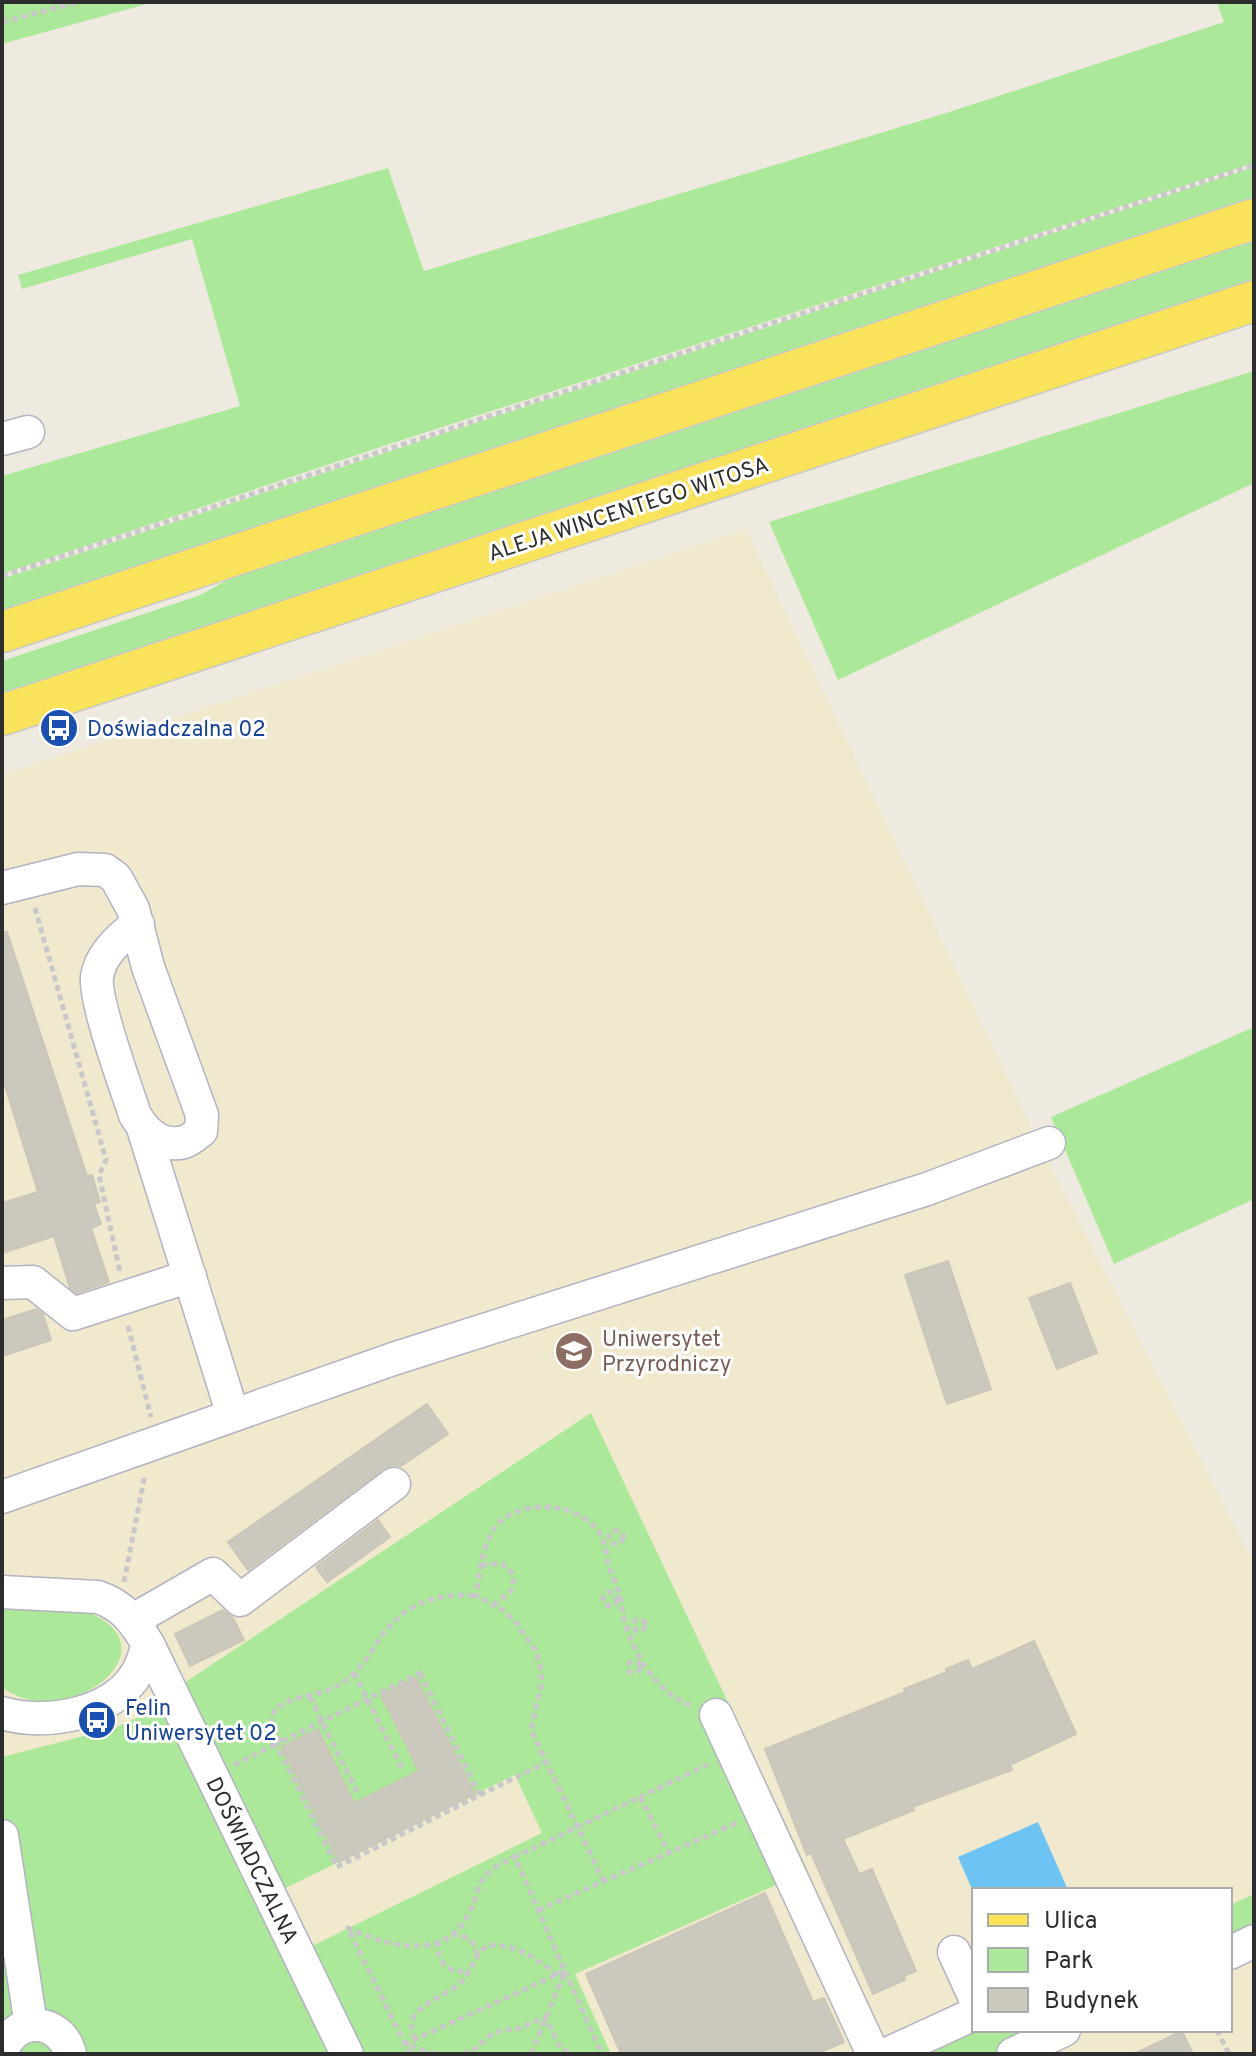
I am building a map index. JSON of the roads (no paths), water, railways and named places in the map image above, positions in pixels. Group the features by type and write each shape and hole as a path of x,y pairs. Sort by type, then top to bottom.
{"main road":[{"path":"2,632 1254,219"},
{"name":"ALEJA WINCENTEGO WITOSA","path":"2,715 1254,301"}],"street":[{"path":"15,884 78,869 105,870 125,890 138,924 148,967 202,1115 201,1131 184,1142 157,1140 143,1128"},
{"path":"138,924 121,936 106,957 97,976 99,999 233,1415"},
{"path":"2,1497 393,1359 927,1189 1049,1143"},
{"path":"2,1283 33,1282 73,1314 190,1276"},
{"path":"133,1624 213,1574 240,1600 394,1484"},
{"path":"2,1592 98,1597 133,1624 137,1674 104,1703 83,1711 23,1719 2,1713"},
{"name":"DOŚWIADCZALNA","path":"133,1624 347,2054"},
{"path":"716,1715 873,2054"},
{"path":"2,1836 31,2025"},
{"path":"1232,1952 1254,1941"},
{"path":"954,1952 972,1992"},
{"path":"887,2054 972,2015"},
{"path":"2,2054 8,2039 16,2031 31,2025 56,2030 65,2038 70,2054"},
{"path":"1013,2054 1057,2040"}],"water":[{"path":"1038,1822 1067,1888 972,1889 958,1857"}],"place":[{"name":"Doświadczalna 02","path":"59,728"},
{"name":"Uniwersytet Przyrodniczy","path":"574,1351"},
{"name":"Felin Uniwersytet 02","path":"97,1720"}]}
